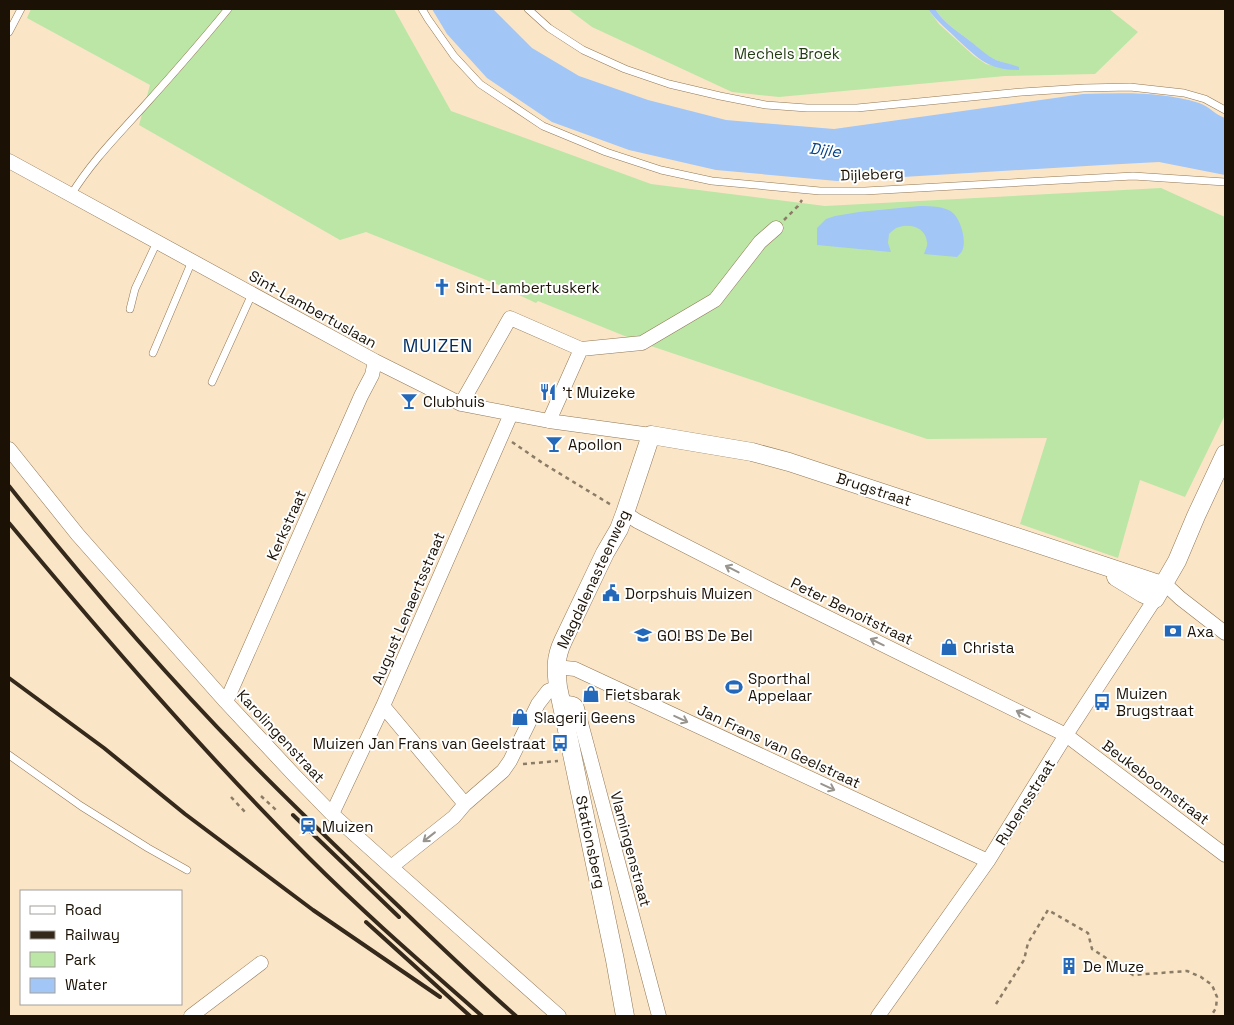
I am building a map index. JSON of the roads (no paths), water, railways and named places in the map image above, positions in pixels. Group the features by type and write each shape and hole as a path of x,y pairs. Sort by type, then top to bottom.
{"street":[{"name":"Sint-Lambertuslaan","path":"9,160 375,361 461,404 550,421 651,435"},
{"path":"461,404 510,318 581,349 642,343 715,300 760,242 776,228"},
{"path":"550,421 581,349"},
{"name":"Kerkstraat","path":"226,702 361,396 372,376 375,361"},
{"name":"August Lenaertsstraat","path":"332,814 383,706 511,414"},
{"name":"Magdalenasteenweg","path":"556,667 558,651 619,528 651,435"},
{"name":"Brugstraat","path":"651,435 752,452 789,462 1156,583 1165,584"},
{"name":"Karolingenstraat","path":"9,449 78,535 226,702 295,776 332,814 391,868 559,1016"},
{"path":"1225,454 1165,584 1225,633"},
{"name":"Peter Benoitstraat","path":"625,513 637,521 764,586 1066,735"},
{"name":"Brugstraat","path":"1092,562 1155,599"},
{"name":"Rubensstraat","path":"878,1016 988,861 1066,735 1165,584"},
{"name":"Stationsberg","path":"556,667 560,695 625,1016"},
{"name":"Jan Frans van Geelstraat","path":"556,667 575,669 988,861"},
{"path":"391,868 454,818 465,804 503,771 510,761 538,704 548,691 560,695"},
{"name":"Vlamingenstraat","path":"560,695 578,708 659,1016"},
{"path":"383,706 465,804"},
{"name":"Beukeboomstraat","path":"1066,735 1225,855"},
{"path":"191,1016 262,963"}],"lane":[{"path":"9,32 21,9"},
{"path":"71,194 117,136 190,55 228,9"},
{"name":"Dijleberg","path":"422,9 454,56 480,84 543,126 606,152 661,170 712,181 808,191 865,191 1133,176 1225,182"},
{"path":"528,9 550,28 583,50 625,69 669,84 766,105 807,108 857,108 1031,92 1130,87 1184,93 1205,99 1225,110"},
{"path":"130,309 135,289 157,242"},
{"path":"153,353 192,261"},
{"path":"212,382 252,294"},
{"path":"9,755 81,806 187,870"}],"water":[{"name":"Dijle","path":"432,9 493,9 532,48 579,76 648,100 726,120 834,129 1083,94 1112,93 1171,96 1203,104 1225,118 1225,175 1159,162 837,181 716,170 629,150 552,122 487,78 447,34"},
{"path":"928,9 935,9 951,27 989,56 1019,67 1019,70 992,66 978,58 942,25"},
{"path":"920,206 943,208 951,211 957,217 964,242 962,251 957,257 924,254 927,246 926,237 921,230 913,226 898,227 889,234 888,243 891,252 817,245 817,228 826,219 859,212"}],"railway":[{"path":"9,486 123,623 212,722 317,828 516,1016"},
{"path":"9,523 155,694 270,818 351,899 482,1016"},
{"path":"9,678 104,748 185,814 313,910 440,997"},
{"path":"293,815 399,917"},
{"path":"366,922 470,1016"}],"place":[{"name":"Sint-Lambertuskerk","path":"442,287"},
{"name":"'t Muizeke","path":"548,392"},
{"name":"Clubhuis","path":"409,401"},
{"name":"Apollon","path":"554,444"},
{"name":"Dorpshuis Muizen","path":"611,593"},
{"name":"Axa","path":"1173,631"},
{"name":"GO! BS De Bel","path":"643,635"},
{"name":"Christa","path":"949,647"},
{"name":"Sporthal Appelaar","path":"734,687"},
{"name":"Fietsbarak","path":"591,694"},
{"name":"Muizen Brugstraat","path":"1102,702"},
{"name":"Slagerij Geens","path":"520,717"},
{"name":"Muizen Jan Frans van Geelstraat","path":"560,743"},
{"name":"Muizen","path":"308,826"},
{"name":"De Muze","path":"1069,966"}],"district":[{"name":"MUIZEN","path":"438,345"}],"park label":[{"name":"Mechels Broek","path":"787,53"}]}
